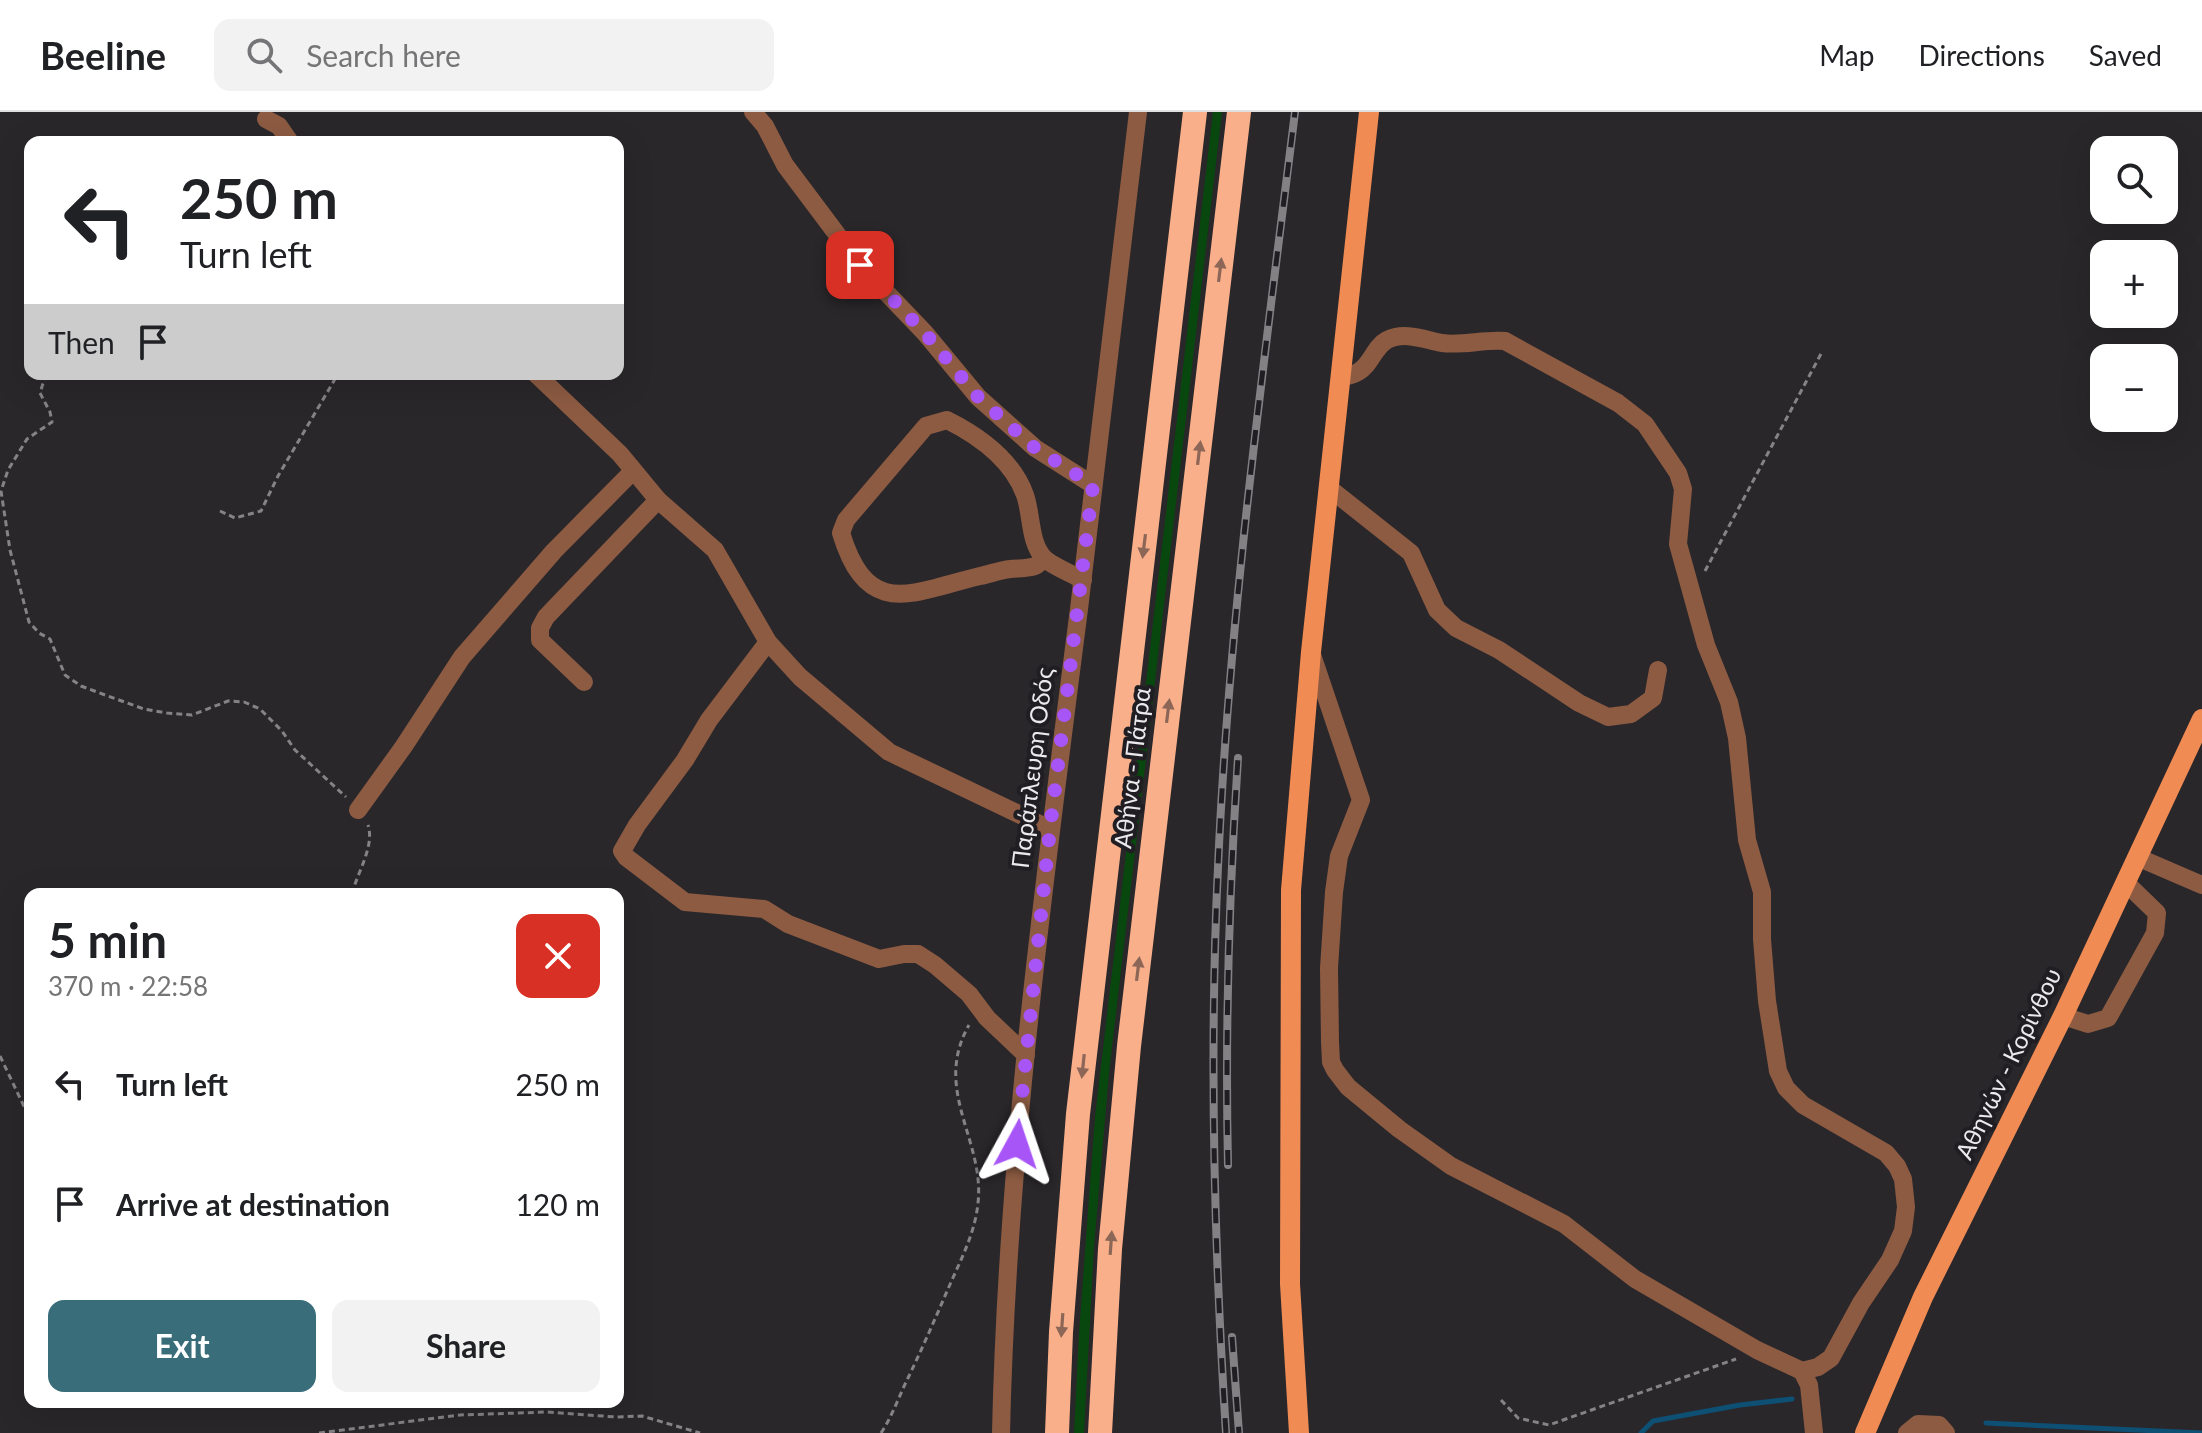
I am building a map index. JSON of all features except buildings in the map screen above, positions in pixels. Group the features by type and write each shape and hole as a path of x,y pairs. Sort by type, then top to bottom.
{"highway":[{"name":"Αθήνα - Πάτρα","path":"1057,1433 1068,1230 1085,1043 1195,112"},
{"name":"Αθήνα - Πάτρα","path":"1100,1433 1110,1249 1129,1046 1239,112"}],"main road":[{"path":"1299,1433 1290,1284 1291,890 1311,652 1369,112"},
{"name":"Αθηνών - Κορίνθου","path":"1865,1433 1923,1297 2063,1016 2202,719"}],"street":[{"path":"753,112 765,126 785,165 860,265 925,333 978,397 1035,448 1093,485"},
{"name":"Παράπλευρη Οδός","path":"1001,1433 1009,1234 1026,1055 1050,829 1083,580 1138,112"},
{"path":"266,119 279,126 286,136"},
{"path":"1340,378 1358,372 1386,340 1402,336 1444,343 1505,341 1618,403 1645,424 1678,473 1683,489 1678,544 1706,645 1729,702 1737,738 1747,840 1762,892 1767,1001 1778,1071 1786,1088 1803,1105 1886,1153 1903,1179 1906,1207 1903,1231 1890,1260 1861,1303 1831,1358 1818,1367 1802,1371"},
{"path":"542,380 620,454 658,500 715,550 768,642 800,677 889,752 1050,829"},
{"path":"1044,558 1034,566 894,595 874,587 864,577 854,565 841,533 846,520 926,426 947,420 969,431 1008,463 1024,494 1033,534 1044,558 1083,580"},
{"path":"358,810 462,657 554,551 633,471"},
{"path":"1329,488 1411,553 1437,610 1456,628 1499,650 1579,703 1608,717 1631,714 1653,698 1658,670"},
{"path":"584,682 540,640 540,628 546,617 658,500"},
{"path":"768,642 709,720 622,851 685,902 764,909 788,924 879,959 918,954 969,994 1026,1055"},
{"path":"1311,652 1361,800 1339,856 1334,892 1329,968 1331,1062 1335,1070 1348,1087 1439,1158 1564,1224 1635,1279 1757,1350 1802,1371 1809,1385 1814,1433"},
{"path":"2137,857 2202,885"},
{"path":"2063,1016 2088,1024 2108,1018 2155,933 2157,913 2125,882"},
{"path":"1907,1433 1918,1424 1939,1425 1946,1433"}],"path":[{"path":"1695,603 1706,569 1822,352"},
{"path":"44,380 40,393 52,422 27,439 8,470 1,491 10,550 29,622 50,639 65,675 81,686 144,709 167,713 192,715 228,701 244,702 260,709 282,731 295,750 365,816 370,832 367,853 354,888"},
{"path":"220,511 235,518 261,511 334,380"},
{"path":"881,1433 965,1251 979,1202 977,1177 959,1104 955,1070 960,1045 980,1009"},
{"path":"0,1056 24,1106"},
{"path":"1501,1400 1518,1418 1549,1425 1757,1350"},
{"path":"319,1433 460,1415 547,1412 642,1416 700,1433"}],"green space":[{"path":"1213,112 1222,112 1109,1073 1094,1247 1084,1433 1074,1433 1095,1117"}],"waterway":[{"path":"1641,1433 1653,1421 1792,1399"},
{"path":"1986,1423 2202,1433"}],"railway":[{"path":"1226,1433 1214,1150 1218,867 1239,583 1295,112"},
{"path":"1228,1165 1228,961 1238,758"},
{"path":"1232,1337 1239,1433"}],"route":[{"path":"860,265 925,333 978,397 1035,448 1093,485 1050,829 1017,1144"}]}
